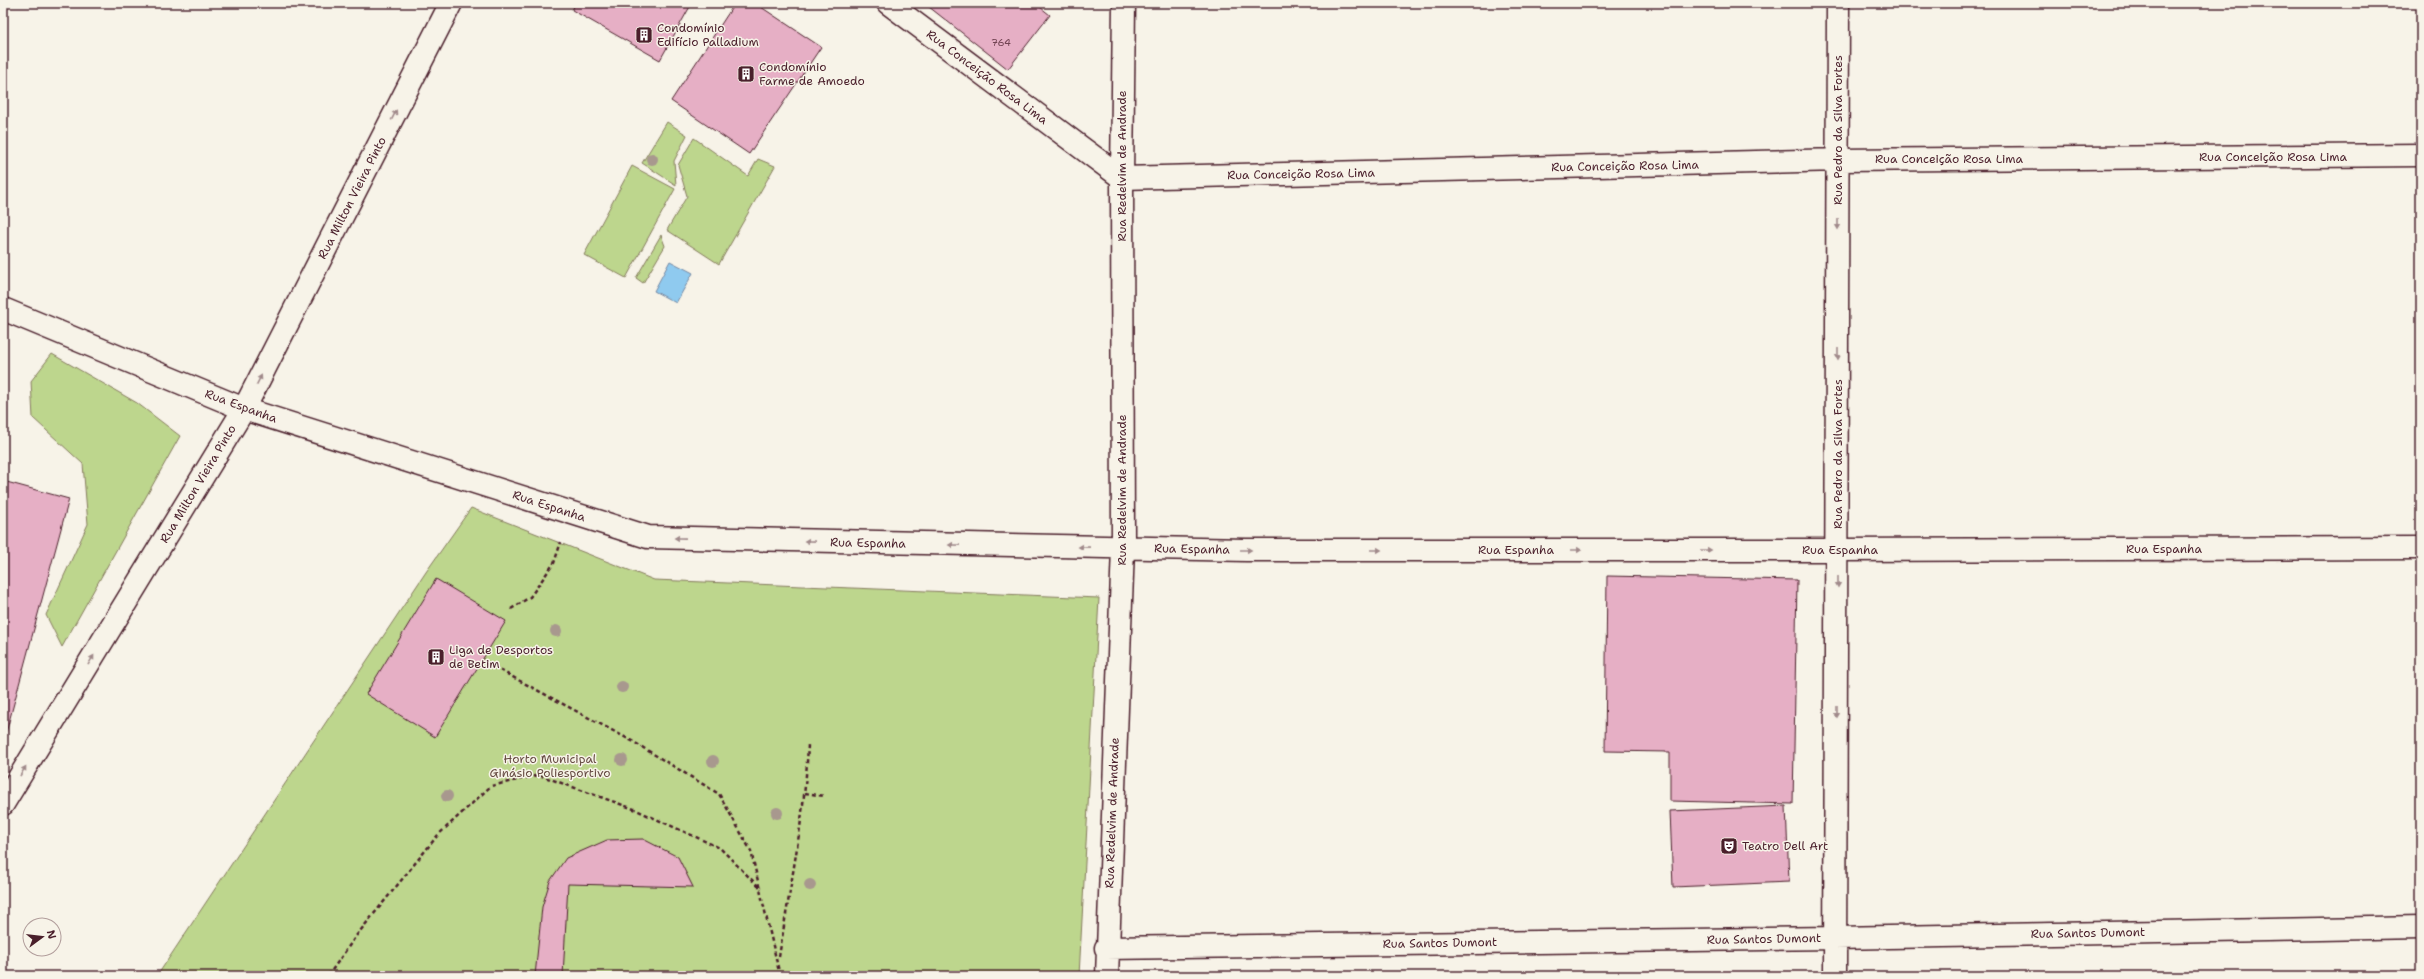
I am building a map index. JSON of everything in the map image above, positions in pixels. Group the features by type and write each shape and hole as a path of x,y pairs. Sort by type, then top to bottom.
{"street":[{"name":"Rua Milton Vieira Pinto","path":"3,804 244,409 451,3"},
{"name":"Rua Conceição Rosa Lima","path":"888,3 1122,178 1838,160 2421,156"},
{"name":"Rua Redelvim de Andrade","path":"1107,976 1106,948 1123,548 1122,178 1124,3"},
{"name":"Rua Pedro da Silva Fortes","path":"1836,976 1838,3"},
{"name":"Rua Espanha","path":"3,308 244,409 648,538 1123,548 1838,550 2421,548"},
{"name":"Rua Santos Dumont","path":"1106,948 1835,938 2421,927"}],"path":[{"path":"511,609 530,597 554,563 570,513"},
{"path":"494,667 632,741 719,794 752,851 778,960 780,976"},
{"path":"778,960 798,846 805,793 808,744"},
{"path":"328,976 356,936 438,835 492,786 539,775 634,809 720,848 761,889"},
{"path":"805,793 824,796"}],"green space":[{"path":"667,122 687,135 674,161 676,185 642,163"},
{"path":"694,138 748,176 758,159 775,166 719,264 667,230 687,196 678,165"},
{"path":"632,166 675,189 626,278 584,255"},
{"path":"661,235 665,246 643,283 636,278"},
{"path":"52,354 137,403 180,436 62,647 46,615 88,524 83,464 33,418 31,381"},
{"name":"Horto Municipal Ginásio Poliesportivo","path":"471,508 654,580 1099,598 1079,976 157,976 426,572"}],"water":[{"path":"670,261 693,273 676,303 654,291"}],"building":[{"name":"Condomínio Edifício Palladium","path":"576,3 692,3 660,60 572,10"},
{"name":"Condomínio Farme de Amoedo","path":"735,3 755,3 821,47 749,154 671,101"},
{"path":"924,3 1035,3 1050,15 1008,69"},
{"path":"3,481 69,499 3,744"},
{"path":"1607,576 1797,580 1793,804 1670,801 1670,752 1605,751"},
{"name":"Liga de Desportos de Betim","path":"436,579 506,621 435,737 366,694"},
{"name":"Teatro Dell Art","path":"1786,806 1789,882 1673,887 1670,811"},
{"path":"643,839 678,857 693,887 568,884 563,976 535,976 542,907 550,881 566,858 607,840"}],"place":[{"name":"Condomínio Edifício Palladium","path":"644,35"},
{"name":"Condomínio Farme de Amoedo","path":"746,74"},
{"name":"Liga de Desportos de Betim","path":"436,657"},
{"name":"Teatro Dell Art","path":"1729,846"}]}
